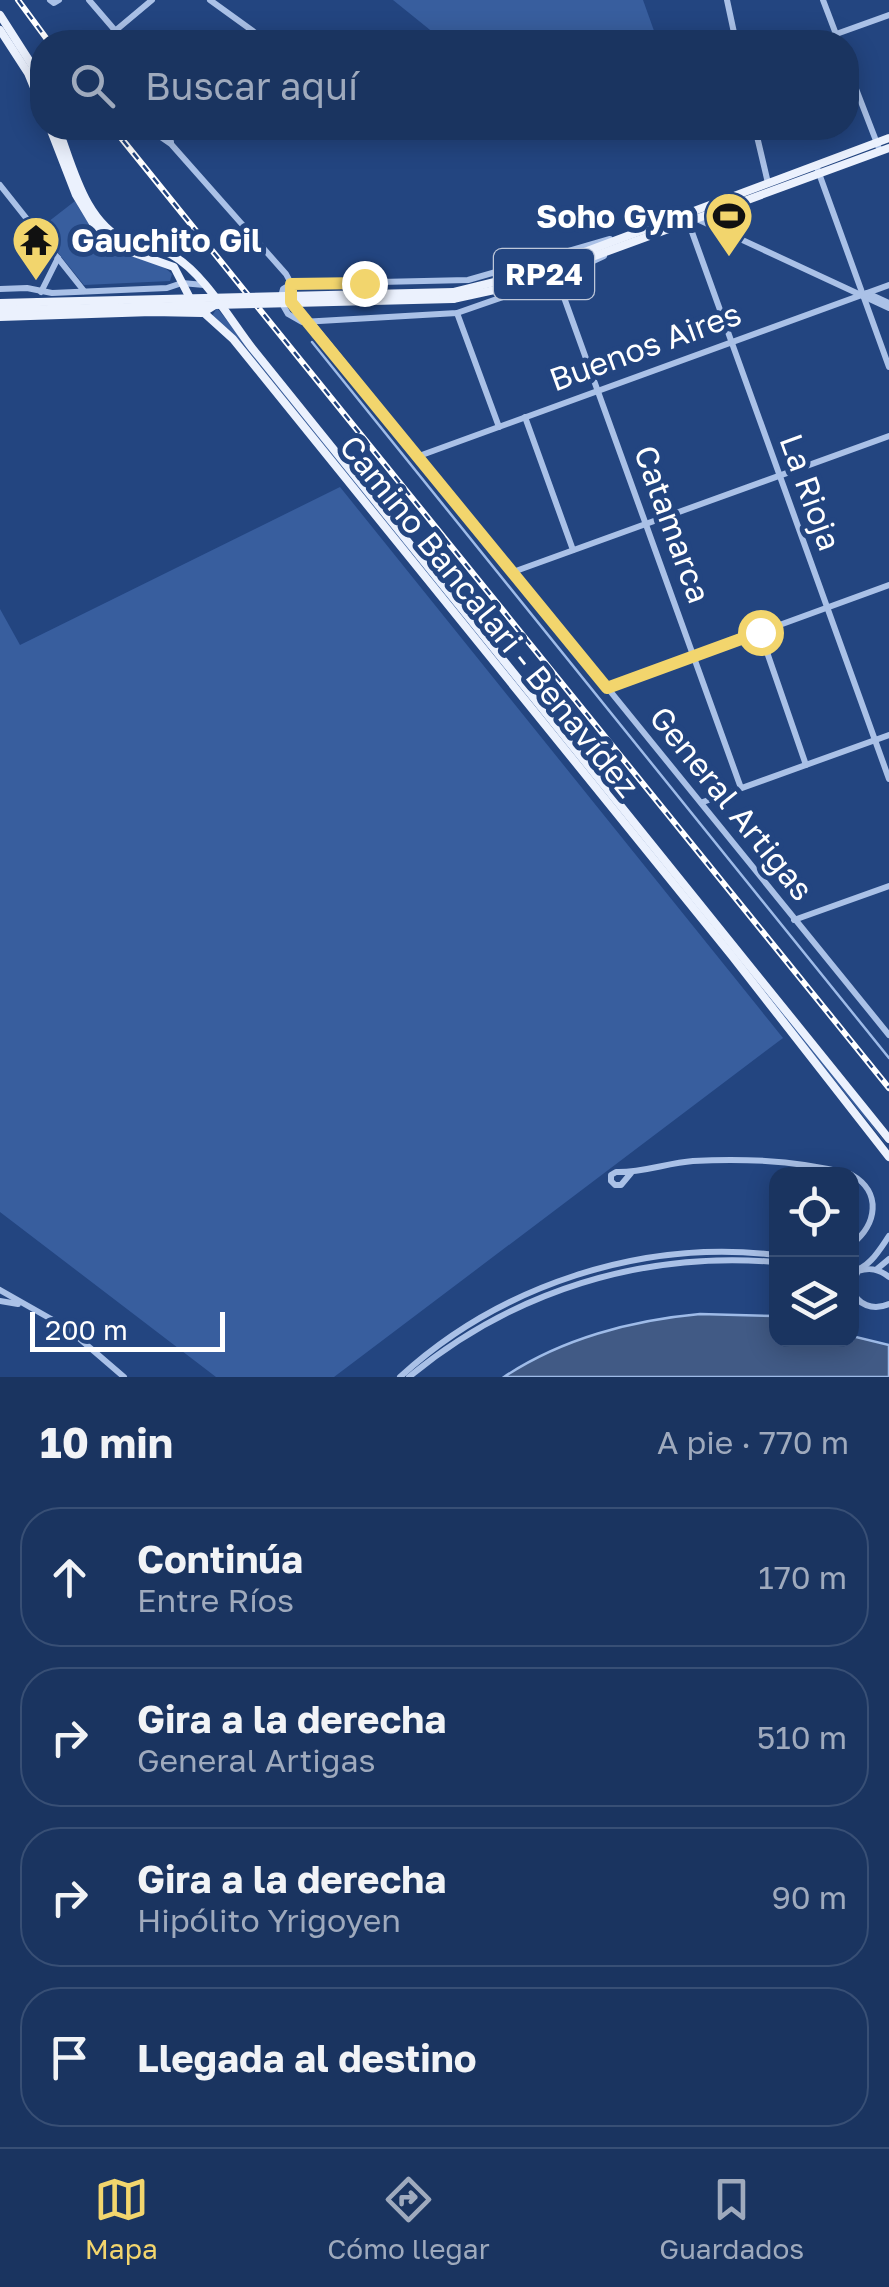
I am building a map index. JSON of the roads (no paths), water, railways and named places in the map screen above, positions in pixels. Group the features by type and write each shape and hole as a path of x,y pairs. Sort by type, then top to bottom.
{"main road":[{"path":"0,15 30,62"},
{"path":"0,30 30,77"},
{"name":"RP24","path":"0,310 454,296 630,238 768,183 882,147 889,138"},
{"name":"Camino Bancalari - Benavídez","path":"58,140 76,195 89,219 124,249 174,267 202,313 242,350 732,956 889,1158"},
{"name":"Camino Bancalari - Benavídez","path":"59,140 85,196 103,224 132,244 172,255 219,302 889,1139"},
{"name":"RP24","path":"630,238 692,220 817,169"},
{"name":"RP24","path":"0,310 38,302 454,296"},
{"path":"0,310 202,313 219,302"}],"street":[{"path":"50,0 59,0"},
{"path":"89,0 114,30"},
{"path":"116,30 152,0"},
{"path":"210,0 251,30"},
{"path":"727,0 733,30"},
{"path":"823,0 834,30"},
{"path":"856,30 889,15"},
{"path":"859,93 882,147"},
{"path":"166,140 171,144"},
{"path":"170,140 171,144"},
{"path":"758,140 768,183"},
{"name":"General Artigas","path":"171,144 291,284 291,302 703,802 889,1035"},
{"path":"817,169 889,367"},
{"path":"1,190 85,292"},
{"path":"692,220 889,305"},
{"name":"La Rioja","path":"692,220 730,342 889,778"},
{"path":"291,284 468,280 630,238"},
{"path":"310,322 457,313 557,278 630,238"},
{"path":"41,292 58,258"},
{"name":"Catamarca","path":"557,278 741,788"},
{"path":"0,289 85,292 204,285"},
{"name":"Buenos Aires","path":"420,456 889,285"},
{"path":"457,313 498,426"},
{"path":"526,417 573,550"},
{"path":"513,572 889,436"},
{"path":"607,688 889,585"},
{"path":"760,632 806,765"},
{"path":"703,802 889,735"},
{"path":"794,920 889,886"},
{"path":"630,1174 668,1164 726,1160 802,1167"},
{"path":"859,1181 866,1186 874,1205 869,1226 859,1237"},
{"path":"859,1268 874,1258 889,1236"},
{"path":"400,1377 519,1302 617,1269 720,1256 769,1258"},
{"path":"859,1271 876,1269 889,1259"},
{"path":"876,1269 889,1277"},
{"path":"0,1290 67,1328 124,1377"},
{"path":"859,1297 867,1306 888,1305"},
{"path":"0,1301 25,1306"},
{"path":"410,1377 431,1355"}],"waterway":[{"path":"312,342 889,1058"}],"railway":[{"path":"18,0 40,30"},
{"path":"123,140 889,1088"}],"place":[{"name":"Soho Gym","path":"729,258"},
{"name":"Gauchito Gil","path":"36,282"}]}
